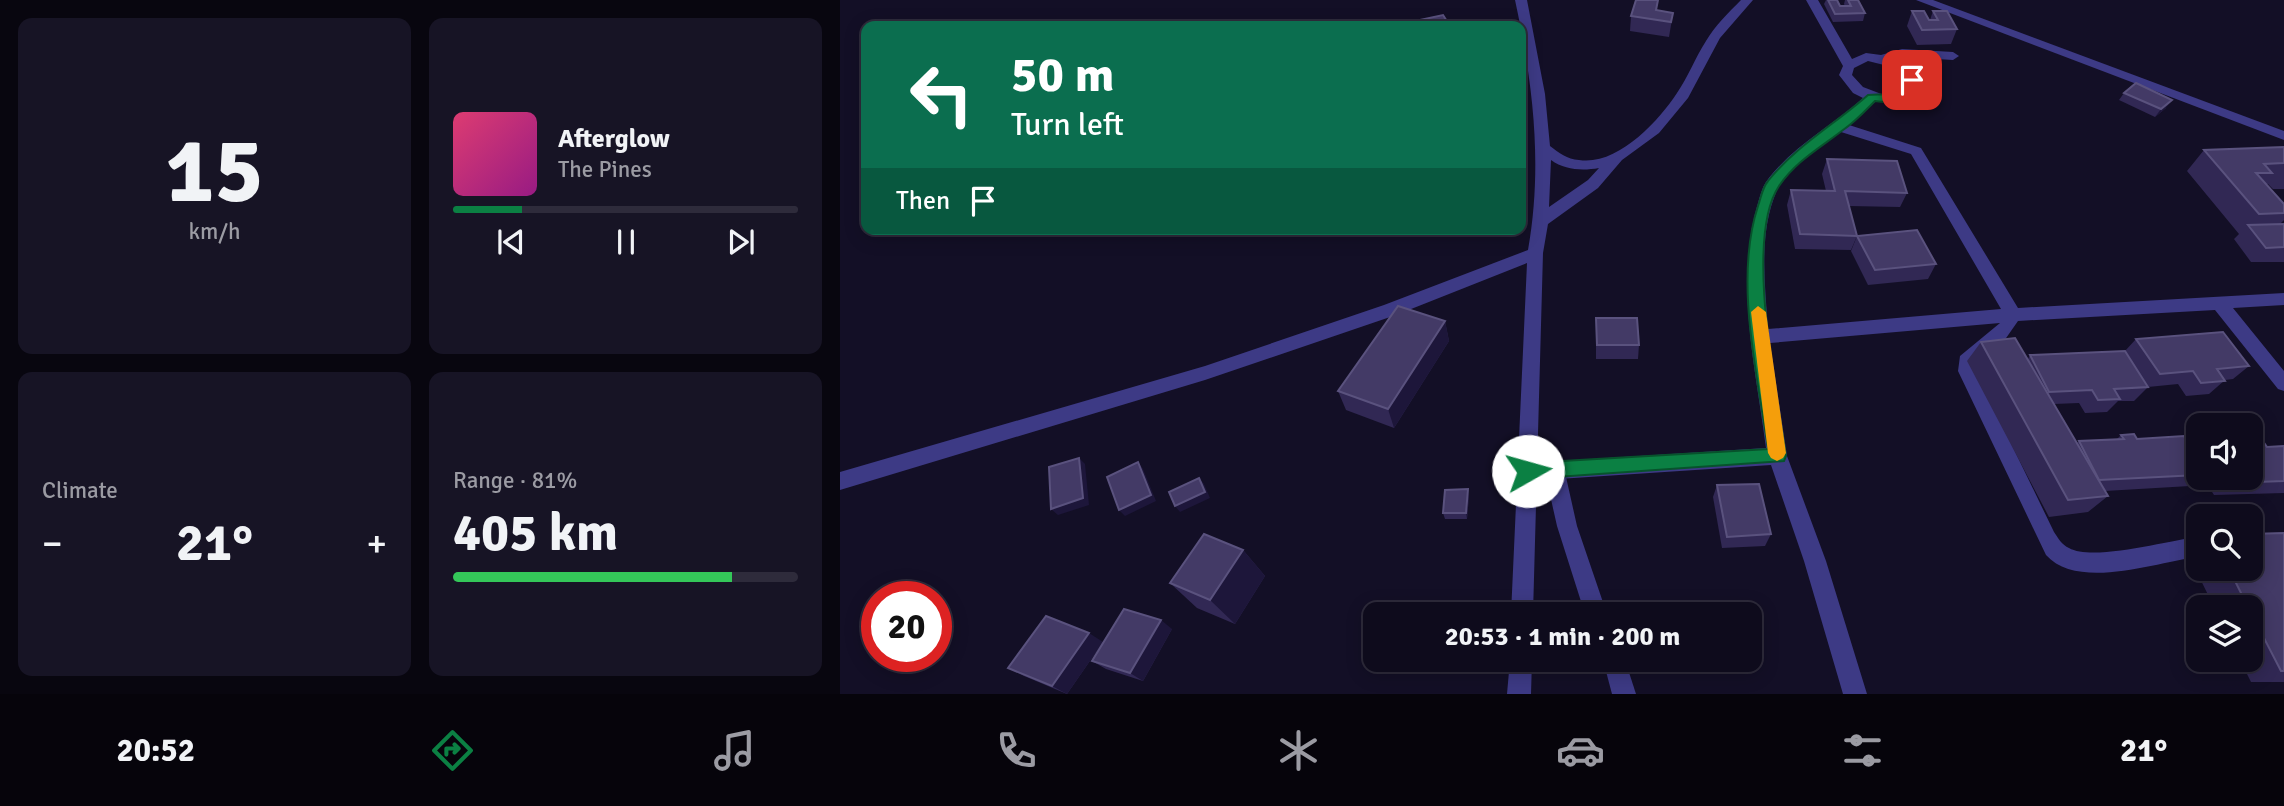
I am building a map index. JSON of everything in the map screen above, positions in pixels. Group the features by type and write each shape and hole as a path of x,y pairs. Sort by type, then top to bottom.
{"street":[{"path":"1521,0 1526,21"},
{"path":"1544,149 1563,164 1573,166 1600,164 1628,151 1664,120 1712,41 1747,0"},
{"path":"1812,0 1849,66"},
{"path":"1922,0 2284,135"},
{"path":"1523,602 1535,253 1542,220 1544,149 1526,21"},
{"path":"1882,59 1902,53 1953,56"},
{"path":"1866,57 1882,59 1907,72 1912,80 1911,88 1903,95 1889,100 1873,97 1853,89 1845,75 1849,66 1866,57"},
{"path":"1855,694 1815,561 1777,456 1760,337 1755,260 1761,219 1771,186 1805,149 1839,127 1873,97"},
{"path":"1839,127 1896,143 1916,152 2013,315"},
{"path":"1542,220 1593,184 1616,158"},
{"path":"840,481 1205,373 1390,310 1535,253"},
{"path":"1760,337 2013,315 2284,299"},
{"path":"2220,304 2284,384"},
{"path":"2013,315 2001,337 1972,354 1966,361 1966,371 2054,550 2063,557 2102,562 2186,549"},
{"path":"1528,471 1777,456"},
{"path":"1554,468 1567,526 1592,602"},
{"path":"1519,694 1520,672"},
{"path":"1618,672 1625,694"}],"building":[{"path":"1636,0 1658,0 1656,10 1673,13 1671,22 1631,16"},
{"path":"1828,0 1837,0 1840,6 1851,6 1848,0 1858,0 1865,13 1835,14"},
{"path":"1912,11 1924,11 1929,20 1938,20 1933,11 1947,11 1957,29 1922,30"},
{"path":"1443,15 1447,21 1415,21"},
{"path":"2136,83 2172,100 2161,109 2124,93"},
{"path":"2284,147 2284,163 2264,164 2272,173 2256,173 2284,204 2284,213 2259,214 2204,150"},
{"path":"1827,159 1897,161 1907,193 1845,191 1857,236 1800,234 1791,190 1835,191"},
{"path":"2284,224 2284,247 2266,248 2248,225"},
{"path":"1917,230 1936,264 1875,270 1857,236"},
{"path":"1398,306 1445,321 1388,409 1338,391"},
{"path":"1596,318 1637,318 1639,345 1597,345"},
{"path":"2223,332 2249,366 2217,369 2225,381 2201,383 2193,371 2160,374 2136,339"},
{"path":"2015,338 2108,496 2068,500 1981,342"},
{"path":"2125,351 2148,387 2114,389 2120,399 2098,400 2092,390 2049,392 2030,355"},
{"path":"2134,434 2137,439 2184,436 2186,476 2099,480 2079,441 2124,439 2121,435"},
{"path":"2263,441 2267,447 2284,446 2284,481 2263,482"},
{"path":"1079,458 1083,498 1051,509 1049,467"},
{"path":"1138,462 1151,495 1119,510 1107,477"},
{"path":"1199,478 1205,492 1175,506 1169,492"},
{"path":"1759,484 1771,534 1727,537 1717,485"},
{"path":"1468,489 1466,513 1443,513 1445,490"},
{"path":"2284,533 2284,671 2281,671 2263,636 2263,595 2242,595 2235,581 2263,581 2263,534"},
{"path":"1204,534 1243,550 1210,600 1170,583"},
{"path":"1124,609 1161,620 1130,673 1092,661"},
{"path":"1046,616 1089,633 1052,686 1008,668"}],"slow traffic":[{"path":"1758,312 1777,453"}],"route":[{"path":"1528,471 1777,456 1760,337 1755,260 1761,219 1771,186 1805,149 1839,127 1873,97 1889,100 1897,98 1911,88 1912,80"}]}
